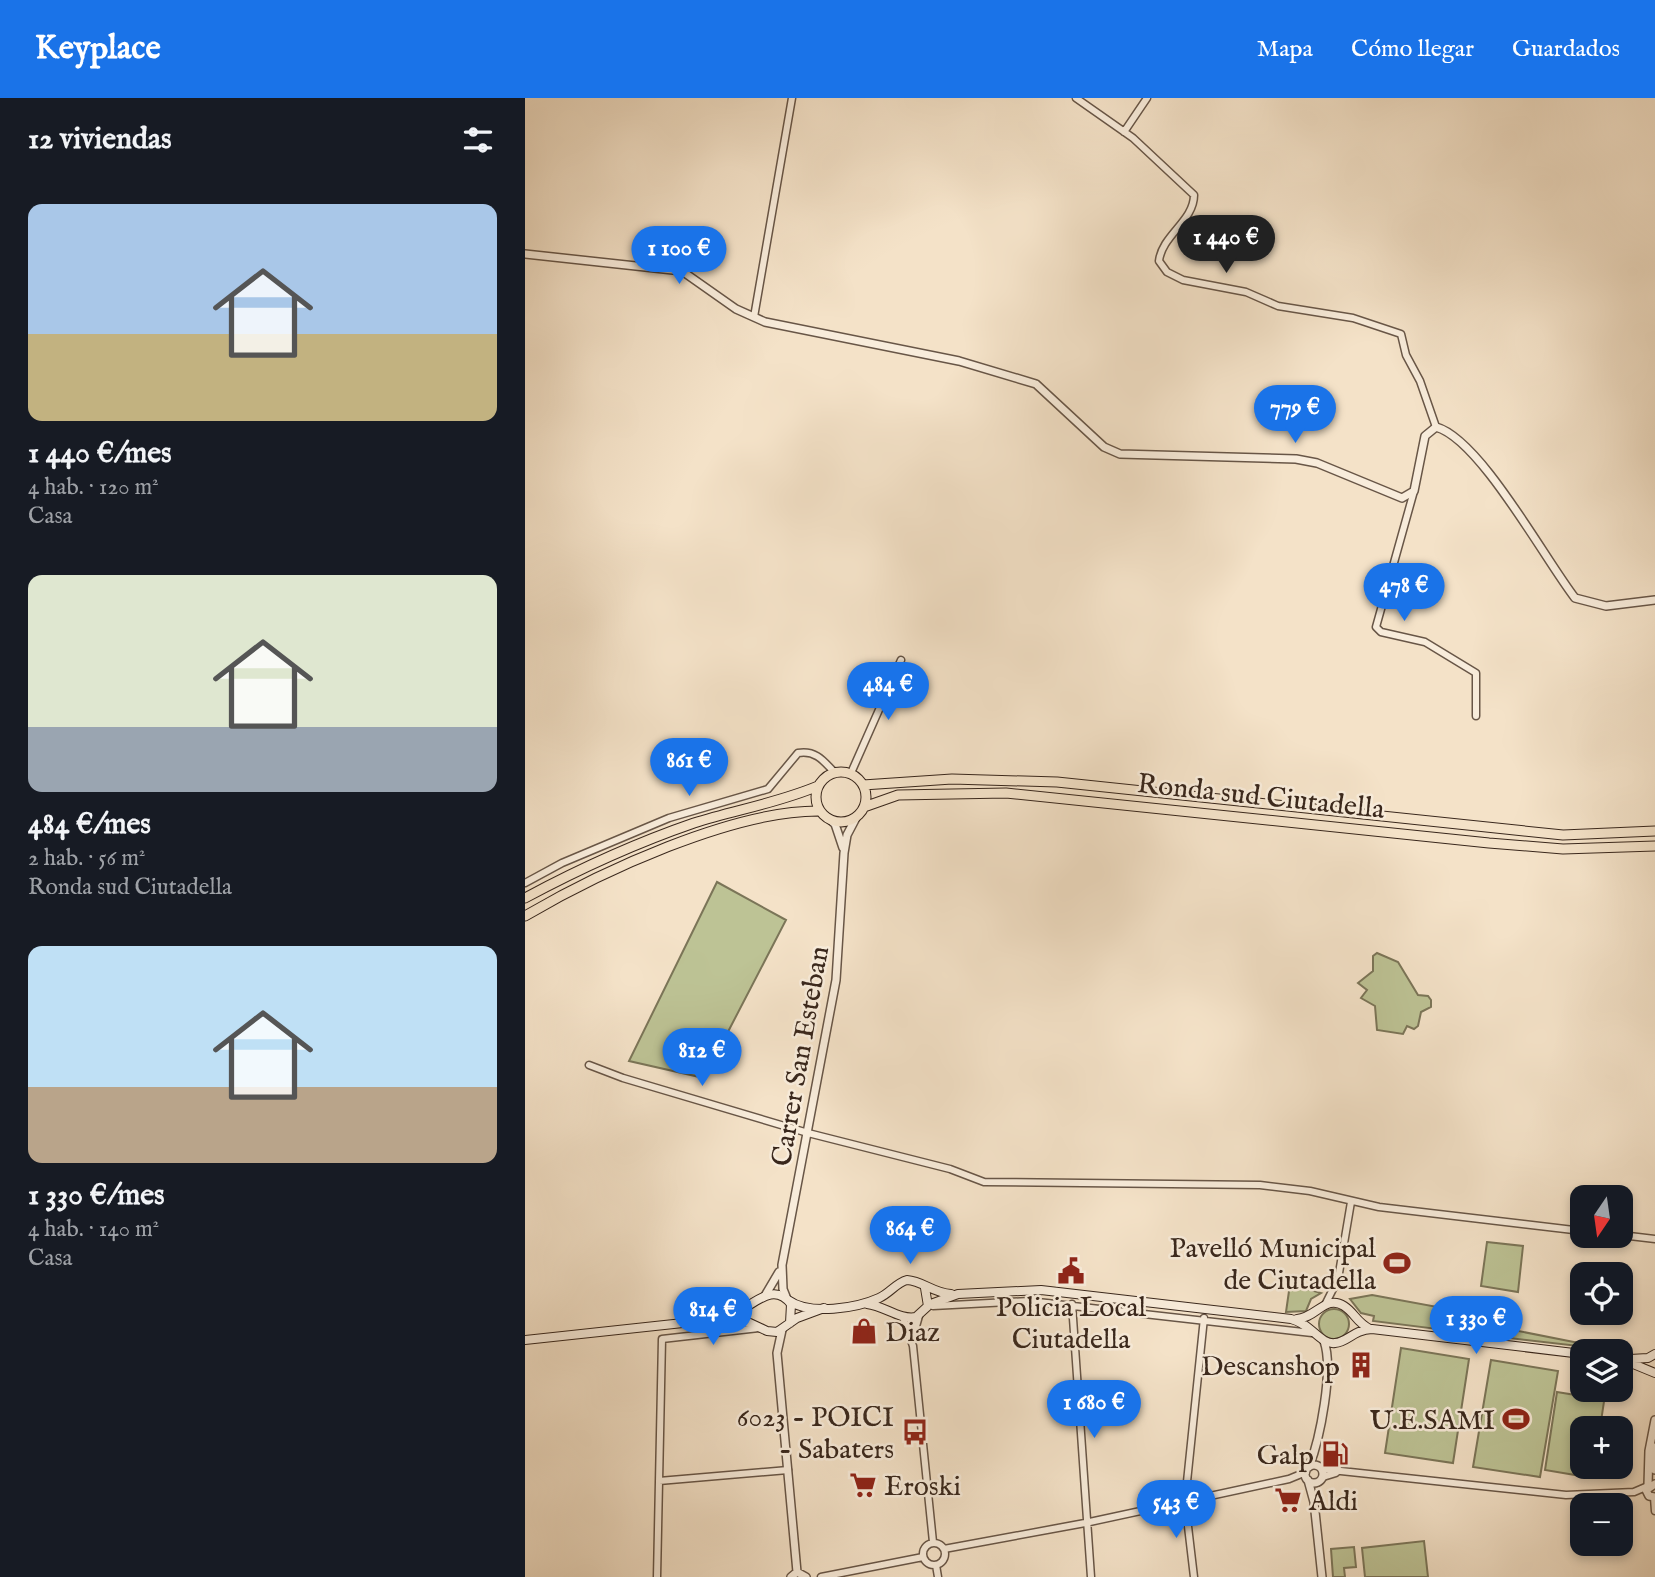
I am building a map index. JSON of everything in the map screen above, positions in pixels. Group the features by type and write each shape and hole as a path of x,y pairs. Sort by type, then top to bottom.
{"main road":[{"path":"525,898 576,870 693,824 790,798 818,786 834,772 851,773 863,785 864,807 857,816 843,822 828,818 820,811 816,799 818,786"},
{"name":"Ronda sud Ciutadella","path":"863,785 1007,779 1563,835 1655,831"},
{"name":"Ronda sud Ciutadella","path":"864,807 879,799 898,796 1006,793 1489,843 1563,849 1655,846"},
{"path":"525,916 632,862 705,835 795,810 820,811"},
{"path":"720,1319 748,1309 766,1294 777,1293 806,1307 824,1308 876,1299 911,1280 925,1288 958,1294 1041,1290 1291,1319 1314,1315 1325,1304 1343,1306 1352,1317 1371,1329"},
{"path":"894,1287 890,1300 894,1312"},
{"path":"925,1288 928,1305"},
{"path":"857,1304 877,1305 903,1317 919,1316 928,1305 958,1294"},
{"path":"788,1300 793,1311 790,1323"},
{"path":"757,1301 754,1316 763,1329"},
{"path":"525,1340 720,1319 750,1322 763,1329 782,1330 790,1323 824,1308"},
{"path":"1314,1315 1315,1332"},
{"path":"1350,1333 1352,1317"},
{"path":"1291,1319 1315,1332 1324,1341 1339,1342 1350,1333 1371,1329 1570,1353"},
{"path":"1633,1359 1655,1355 1655,1372 1633,1364"}],"street":[{"path":"754,317 792,98"},
{"path":"1076,98 1124,132 1194,195 1194,204 1189,213 1160,252 1159,261 1167,272 1183,280 1246,292 1278,306 1353,318 1401,334 1406,355 1420,381 1429,416 1436,427 1450,431 1483,466 1575,598 1607,606 1655,600"},
{"path":"1124,132 1147,98"},
{"path":"525,254 622,267 682,271 736,309 754,317 959,361 1036,384 1109,451 1130,456 1296,459 1317,463 1402,498 1414,491"},
{"path":"1436,427 1425,436 1414,491 1376,627 1381,632 1425,642 1476,673 1476,716"},
{"path":"851,773 901,660"},
{"path":"525,883 562,863 657,823 768,789 798,753 808,751 821,757 834,772"},
{"name":"Carrer San Esteban","path":"788,1300 781,1279 782,1265 836,980 847,835 857,816"},
{"name":"Carrer San Esteban","path":"828,818 841,837 844,853"},
{"path":"589,1065 623,1078 808,1133 950,1169 983,1182 1260,1185 1310,1191 1379,1207 1570,1230"},
{"path":"1343,1306 1338,1295 1338,1279 1352,1202"},
{"path":"1633,1236 1655,1239"},
{"name":"Carrer San Esteban","path":"766,1294 782,1265"},
{"path":"1325,1304 1338,1279"},
{"path":"928,1305 1029,1301 1315,1332"},
{"path":"1072,1304 1085,1523 1091,1577"},
{"path":"913,1346 919,1316"},
{"path":"903,1317 913,1346 933,1542"},
{"path":"1194,1577 1185,1501 1204,1318"},
{"path":"657,1577 662,1339 763,1329 777,1353"},
{"path":"782,1330 777,1353 794,1575 806,1577"},
{"path":"1322,1577 1314,1502 1307,1474 1316,1449 1327,1365 1324,1341"},
{"path":"1327,1365 1339,1342"},
{"path":"1655,1420 1649,1451 1650,1485 1655,1511"},
{"path":"1655,1447 1655,1470"},
{"path":"1314,1502 1321,1474 1316,1449"},
{"path":"659,1481 787,1470"},
{"path":"933,1542 944,1549 1085,1523 1307,1474 1338,1472 1566,1495 1634,1492 1653,1496"},
{"path":"1307,1474 1321,1474"},
{"path":"1634,1492 1650,1485"},
{"path":"933,1542 925,1547 923,1557 927,1562 936,1565"},
{"path":"936,1565 944,1559 944,1549"},
{"path":"821,1577 923,1557"},
{"path":"936,1565 937,1577"}],"green space":[{"path":"717,882 786,920 704,1078 629,1061"},
{"path":"1377,953 1398,962 1418,995 1428,996 1431,1000 1431,1007 1421,1012 1418,1026 1414,1029 1407,1026 1403,1034 1377,1030 1375,1006 1361,998 1367,990 1358,983 1373,971 1373,956"},
{"path":"1487,1242 1523,1246 1518,1292 1481,1286"},
{"path":"1290,1284 1321,1293 1311,1299 1306,1311 1286,1312"},
{"path":"1372,1295 1443,1308 1443,1316 1471,1321 1469,1333 1373,1321 1374,1316 1361,1313 1350,1299"},
{"path":"1334,1309 1345,1313 1349,1324 1345,1335 1334,1339 1323,1335 1319,1324 1323,1313"},
{"path":"1478,1323 1570,1341 1570,1345 1475,1334"},
{"path":"1401,1348 1469,1359 1453,1463 1385,1453"},
{"name":"U.E.SAMI","path":"1491,1360 1558,1371 1540,1477 1473,1467"},
{"path":"1557,1392 1570,1394 1570,1402 1604,1402 1602,1416 1570,1416 1570,1474 1545,1470"},
{"path":"1424,1541 1428,1577 1365,1577 1362,1548"},
{"path":"1354,1547 1356,1567 1344,1568 1345,1577 1333,1577 1331,1549"}],"place":[{"name":"Pavelló Municipal de Ciutadella","path":"1397,1263"},
{"name":"Policia Local Ciutadella","path":"1071,1271"},
{"name":"Diaz","path":"864,1331"},
{"name":"Descanshop","path":"1361,1365"},
{"name":"U.E.SAMI","path":"1516,1419"},
{"name":"6023 - POICI - Sabaters","path":"915,1432"},
{"name":"Galp","path":"1335,1454"},
{"name":"Eroski","path":"863,1485"},
{"name":"Aldi","path":"1288,1500"}]}
